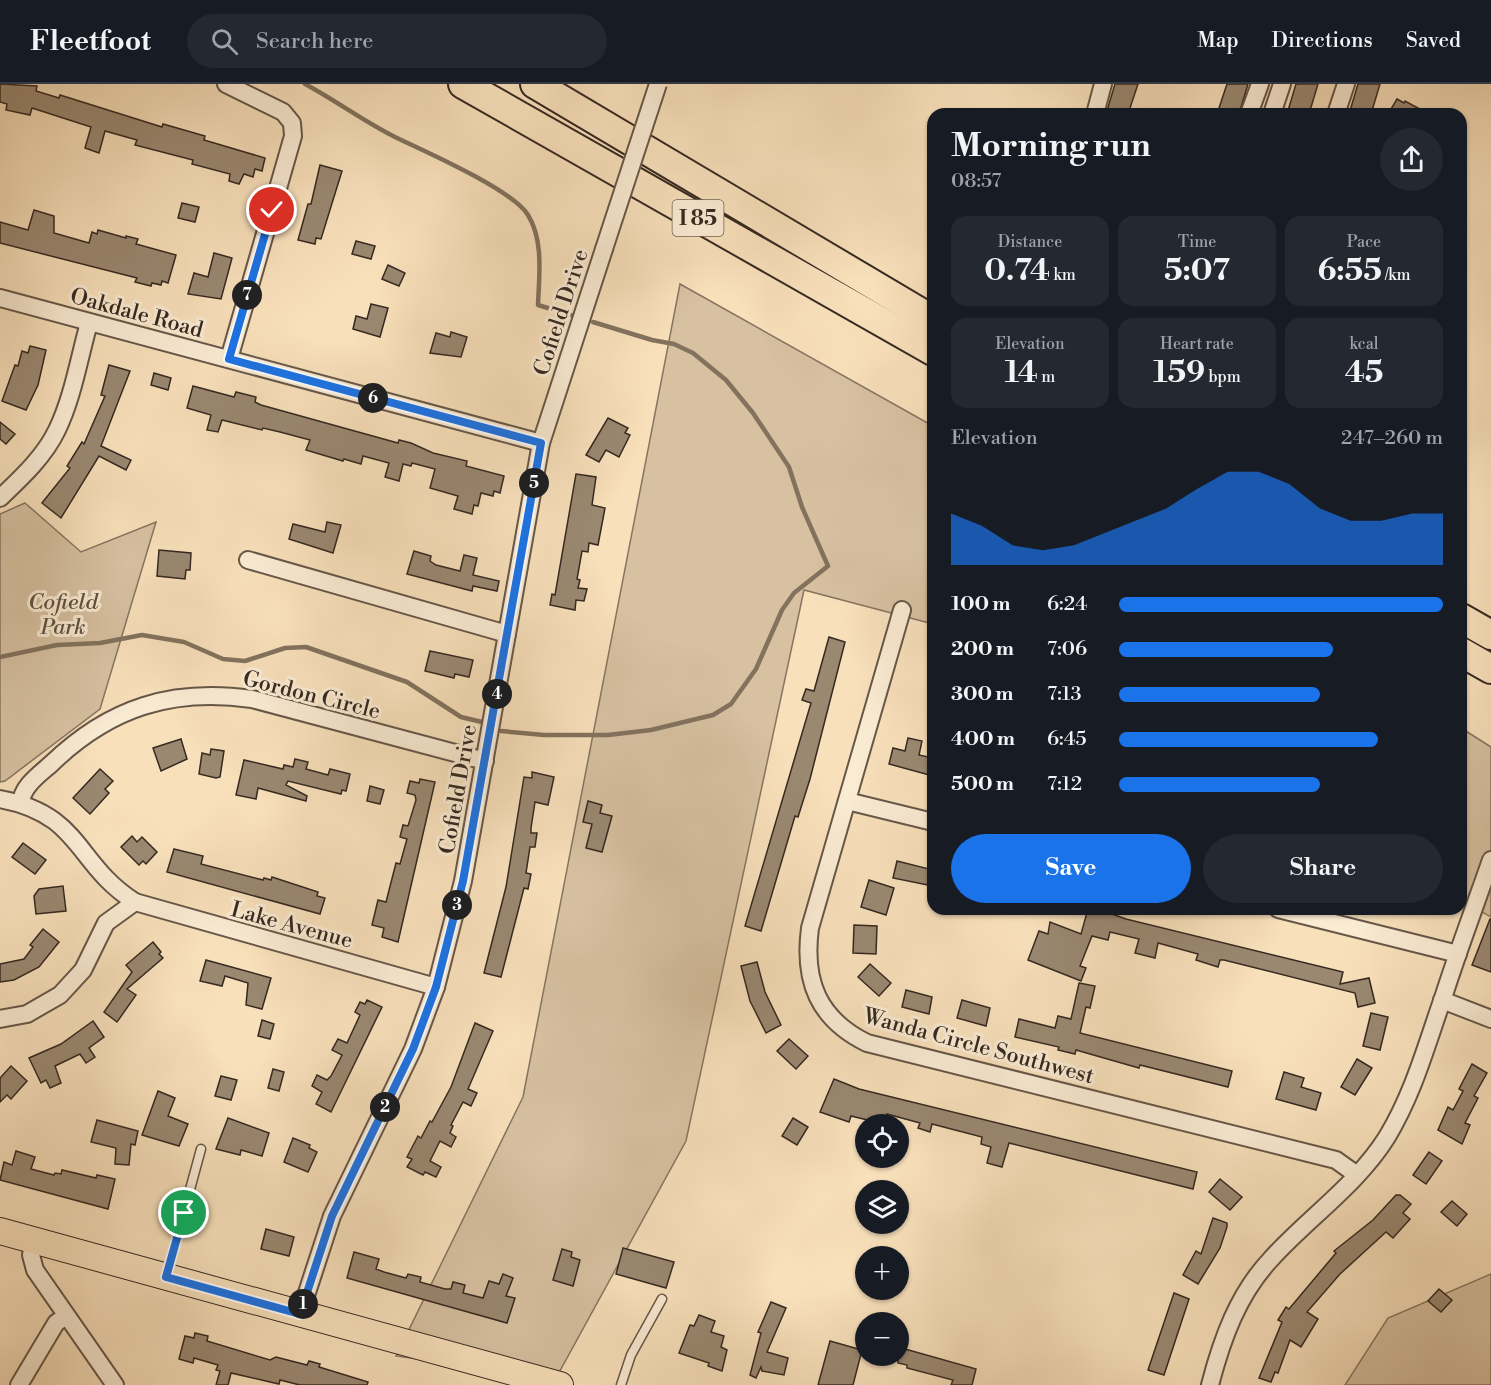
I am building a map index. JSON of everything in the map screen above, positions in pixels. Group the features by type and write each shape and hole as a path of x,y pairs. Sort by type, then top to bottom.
{"highway":[{"name":"I 85","path":"463,84 927,348"},
{"name":"I 85","path":"535,84 927,316"},
{"path":"1467,621 1491,635"},
{"path":"1467,655 1491,669"}],"main road":[{"path":"0,1231 555,1383"}],"street":[{"path":"226,84 283,112 292,123 293,135 229,359"},
{"name":"Cofield Drive","path":"300,1314 332,1216 413,1049 436,987 463,881 541,443 658,84"},
{"path":"1097,108 1103,84"},
{"path":"1251,108 1260,84"},
{"path":"1274,108 1282,84"},
{"path":"1338,108 1346,84"},
{"name":"Oakdale Road","path":"0,298 541,443"},
{"path":"0,498 34,465 56,432 67,405 89,323"},
{"path":"248,560 507,634"},
{"name":"Wanda Circle Southwest","path":"902,610 810,928 807,952 809,973 816,993 828,1015 845,1032 867,1043 1336,1161 1357,1175"},
{"name":"Gordon Circle","path":"21,803 21,796 30,783 69,746 92,729 138,706 187,696 220,695 252,699 485,761"},
{"path":"0,799 21,803 45,813 64,826 104,878 135,902 106,923 83,970 60,995 27,1014 0,1019"},
{"path":"847,801 927,821"},
{"path":"1210,1385 1218,1355 1235,1312 1250,1286 1270,1259 1357,1175 1385,1139 1408,1100 1422,1066 1442,1000 1491,860"},
{"name":"Lake Avenue","path":"135,902 436,987"},
{"path":"1302,915 1458,954"},
{"path":"1442,1000 1491,1019"},
{"path":"33,1240 31,1255 34,1270 115,1385"},
{"path":"19,1385 56,1323 66,1316"}],"lane":[{"path":"166,1277 201,1149"},
{"path":"621,1385 631,1355 662,1299"}],"green space":[{"path":"680,284 927,423 927,622 804,590 686,1141 556,1378 396,1356 523,1097"},
{"name":"Cofield Park","path":"25,503 81,552 156,522 100,709 5,781 0,782 0,514"},
{"path":"1467,732 1491,747 1491,917 1467,903"},
{"path":"1491,1274 1491,1385 1345,1385 1388,1318"}],"building":[{"path":"0,84 37,86 36,91 59,98 60,95 162,127 163,124 205,136 204,140 265,158 262,171 255,169 253,177 244,174 239,184 229,181 230,174 192,164 193,160 135,145 137,140 105,131 99,153 85,148 91,127 32,108 30,115 6,110 7,104 0,102"},
{"path":"1115,84 1138,84 1130,108 1108,108"},
{"path":"1227,84 1248,84 1241,108 1219,108"},
{"path":"1296,84 1318,84 1311,108 1289,108"},
{"path":"1358,84 1380,84 1373,108 1351,108"},
{"path":"1397,99 1418,108 1392,108"},
{"path":"320,165 342,171 321,239 316,238 315,244 298,240 308,204 311,204"},
{"path":"182,203 199,207 195,222 178,218"},
{"path":"34,210 54,216 54,233 89,243 92,232 97,234 98,230 138,239 136,244 176,255 168,283 162,281 161,285 152,283 151,286 135,282 137,278 0,243 0,222 28,230"},
{"path":"356,241 375,246 371,259 352,254"},
{"path":"214,253 232,258 221,299 188,294 194,273 208,277"},
{"path":"388,265 405,273 399,286 382,279"},
{"path":"371,304 388,308 380,337 353,329 356,316 367,319"},
{"path":"451,332 467,337 461,357 430,353 436,333 450,337"},
{"path":"30,346 46,350 38,385 26,410 2,401 15,365 18,366 22,351 28,353"},
{"path":"109,365 130,371 101,446 131,460 126,470 99,456 61,518 42,503 70,468 67,466 82,442 84,444 105,396 101,395"},
{"path":"154,373 171,378 168,390 151,385"},
{"path":"193,386 234,397 236,392 256,397 255,402 261,405 398,443 399,440 411,443 433,453 467,461 466,466 504,476 500,493 494,491 493,496 481,493 478,506 474,505 472,514 454,509 458,496 430,488 435,469 412,463 411,466 403,464 399,481 385,477 389,463 363,456 361,464 344,459 343,461 306,450 310,440 280,432 222,420 218,432 207,430 211,415 187,408"},
{"path":"608,418 628,428 625,433 630,435 619,457 606,450 599,462 586,455"},
{"path":"0,422 15,434 6,444 0,439"},
{"path":"576,474 596,477 592,505 605,508 598,545 589,543 588,552 582,551 577,579 580,580 578,588 587,589 584,601 576,600 575,610 550,605 552,594 555,595"},
{"path":"327,522 341,525 333,553 289,539 293,524 325,532"},
{"path":"159,550 191,553 190,570 186,570 185,579 157,576"},
{"path":"414,551 431,556 430,561 436,565 460,571 464,555 477,558 473,575 499,581 497,591 473,586 472,591 407,574"},
{"path":"829,637 845,642 810,779 798,817 795,816 761,931 745,926 811,703 802,700 806,689 814,691"},
{"path":"430,651 473,660 469,677 455,674 454,678 425,671"},
{"path":"908,738 922,741 919,755 927,757 927,774 889,764 893,748 905,751"},
{"path":"181,739 187,759 161,771 153,748"},
{"path":"211,749 224,751 220,777 216,778 199,774 202,753 210,755"},
{"path":"295,759 308,762 306,769 328,775 330,769 350,774 346,791 342,790 341,794 288,781 286,785 307,796 306,801 258,788 256,799 236,795 244,760 283,769 284,765 293,767"},
{"path":"100,769 113,781 105,789 109,793 90,814 73,798"},
{"path":"532,772 554,777 548,805 535,802 531,833 537,833 535,847 530,847 526,873 531,874 528,889 524,888 501,977 484,973 506,887 524,777 532,778"},
{"path":"420,779 435,782 398,942 382,937 384,928 372,925 378,900 386,902 396,863 400,864 407,839 400,837 403,825 408,826 416,800 415,795 407,793 410,781 419,783"},
{"path":"370,786 384,790 380,804 367,801"},
{"path":"588,801 602,805 600,813 612,816 602,852 586,848 592,824 583,822"},
{"path":"132,836 137,842 142,837 157,852 146,864 143,861 139,865 121,847"},
{"path":"23,843 46,860 35,874 12,857"},
{"path":"174,849 203,856 201,864 263,880 264,878 271,880 272,877 318,892 317,896 325,898 320,914 167,872"},
{"path":"897,861 927,868 927,885 893,878"},
{"path":"869,880 894,888 886,915 861,907"},
{"path":"63,886 66,911 36,914 34,896 39,889"},
{"path":"1086,915 1115,915 1343,972 1340,984 1369,978 1375,1003 1358,1007 1355,993 1224,960 1220,960 1218,967 1196,960 1198,954 1158,943 1155,958 1135,953 1139,939 1110,932 1108,940 1092,936 1080,966 1086,968 1081,981 1028,960 1039,931 1048,934 1050,922 1081,934"},
{"path":"1491,919 1491,972 1472,965"},
{"path":"854,925 877,926 876,954 853,953"},
{"path":"43,929 59,942 39,967 14,980 0,982 0,964 24,959 33,947 30,945"},
{"path":"153,942 163,958 127,989 136,995 117,1022 104,1012 132,972 126,965"},
{"path":"206,960 271,978 262,1009 246,1005 248,983 225,976 222,986 200,981"},
{"path":"757,962 765,992 781,1025 766,1033 750,1001 741,966"},
{"path":"870,964 891,983 879,996 858,977"},
{"path":"1079,983 1095,986 1090,1008 1086,1007 1080,1033 1232,1071 1228,1087 1140,1065 1139,1068 1076,1050 1075,1054 1058,1050 1059,1047 1015,1037 1019,1019 1055,1028 1058,1016 1071,1019"},
{"path":"906,990 932,997 929,1014 902,1007"},
{"path":"367,1000 382,1007 331,1112 316,1104 322,1092 312,1086 317,1075 327,1080 331,1076 342,1055 332,1050 338,1039 347,1043 360,1015 355,1012 360,1002 365,1004"},
{"path":"962,1000 990,1008 986,1026 957,1018"},
{"path":"1371,1013 1388,1017 1380,1050 1363,1046"},
{"path":"262,1020 274,1024 270,1039 258,1036"},
{"path":"93,1021 104,1037 89,1048 95,1057 86,1063 80,1054 55,1066 61,1083 50,1088 46,1080 41,1083 29,1058 61,1044"},
{"path":"475,1023 493,1031 468,1089 477,1093 471,1106 463,1102 451,1125 453,1126 450,1133 456,1137 451,1147 440,1141 430,1161 441,1167 436,1177 425,1172 423,1175 407,1167 412,1159 407,1157 418,1136 421,1138 430,1121 432,1122 451,1087"},
{"path":"789,1039 808,1056 796,1069 777,1051"},
{"path":"1357,1059 1372,1068 1355,1095 1341,1087"},
{"path":"1472,1064 1487,1073 1474,1096 1478,1098 1465,1123 1470,1125 1462,1144 1438,1130 1448,1107 1453,1110 1463,1091 1459,1089"},
{"path":"11,1066 27,1081 11,1099 7,1095 0,1102 0,1078"},
{"path":"273,1069 284,1072 279,1091 268,1088"},
{"path":"1284,1072 1304,1078 1301,1087 1321,1093 1316,1110 1276,1099"},
{"path":"221,1076 237,1080 231,1100 215,1096"},
{"path":"834,1079 859,1089 1197,1172 1193,1189 1009,1143 1002,1167 987,1163 991,1147 981,1144 982,1137 932,1124 930,1132 918,1128 920,1123 909,1120 909,1114 855,1114 855,1117 851,1116 849,1122 820,1112"},
{"path":"158,1091 175,1098 168,1116 188,1124 179,1146 142,1135"},
{"path":"228,1118 269,1133 262,1156 241,1150 240,1155 216,1149"},
{"path":"793,1118 808,1127 797,1145 782,1136"},
{"path":"97,1120 138,1131 135,1145 131,1144 129,1165 115,1164 116,1148 91,1142"},
{"path":"293,1138 310,1145 309,1148 317,1152 308,1172 284,1162"},
{"path":"16,1151 35,1157 31,1169 54,1175 55,1173 61,1174 62,1170 96,1178 97,1175 115,1179 108,1209 0,1180 4,1162 12,1165"},
{"path":"1429,1152 1442,1161 1426,1184 1413,1175"},
{"path":"1220,1179 1242,1197 1230,1210 1209,1192"},
{"path":"1396,1195 1400,1195 1411,1204 1403,1213 1410,1219 1393,1238 1386,1232 1340,1274 1307,1312 1318,1319 1301,1347 1290,1340 1278,1373 1275,1372 1271,1382 1259,1378 1282,1322 1278,1320 1286,1307 1289,1309 1336,1253 1334,1251 1373,1220"},
{"path":"1452,1201 1467,1214 1457,1226 1441,1212"},
{"path":"1213,1218 1227,1223 1227,1227 1220,1248 1198,1284 1183,1275 1196,1251 1201,1254"},
{"path":"266,1229 294,1237 289,1256 261,1249"},
{"path":"623,1248 674,1262 666,1288 616,1274"},
{"path":"562,1249 572,1252 571,1257 580,1260 573,1286 553,1280"},
{"path":"354,1252 379,1259 376,1269 384,1272 406,1278 408,1274 421,1277 420,1282 445,1289 451,1289 453,1282 465,1285 463,1293 483,1298 489,1281 499,1284 503,1274 513,1278 506,1296 515,1298 507,1323 347,1278"},
{"path":"1439,1289 1452,1300 1441,1312 1428,1301"},
{"path":"1174,1293 1189,1299 1164,1375 1148,1370"},
{"path":"771,1302 786,1308 767,1352 788,1358 784,1375 762,1371 761,1367 756,1378 750,1375 761,1333 758,1332"},
{"path":"699,1315 715,1321 711,1332 724,1336 721,1347 727,1350 722,1371 708,1366 709,1363 679,1353 690,1325 694,1326"},
{"path":"195,1333 208,1336 207,1341 270,1360 276,1357 307,1365 309,1361 320,1364 319,1367 368,1382 367,1385 300,1385 280,1380 279,1384 231,1373 228,1385 216,1385 220,1371 216,1370 218,1365 194,1358 193,1363 179,1359 185,1336 194,1338"},
{"path":"830,1341 855,1348 855,1366 858,1366 853,1385 818,1385"},
{"path":"909,1350 976,1369 972,1385 951,1385 953,1380 907,1368"}],"waterway":[{"path":"305,84 387,133 488,184 520,205 533,225 538,247 538,305 571,315"},
{"path":"501,731 544,735 608,735 651,730 713,715 731,704 756,669 782,610 794,593 828,566 802,507 789,467 753,413 726,380 693,353 674,344 652,340 593,322"},
{"path":"0,657 57,645 100,643 142,635 184,642 223,659 245,661 285,648 306,647 407,682 461,717 482,722"}],"route":[{"path":"184,1213 166,1277 300,1314 314,1264 332,1216 413,1049 436,987 463,881 541,443 229,359 272,210"}]}
